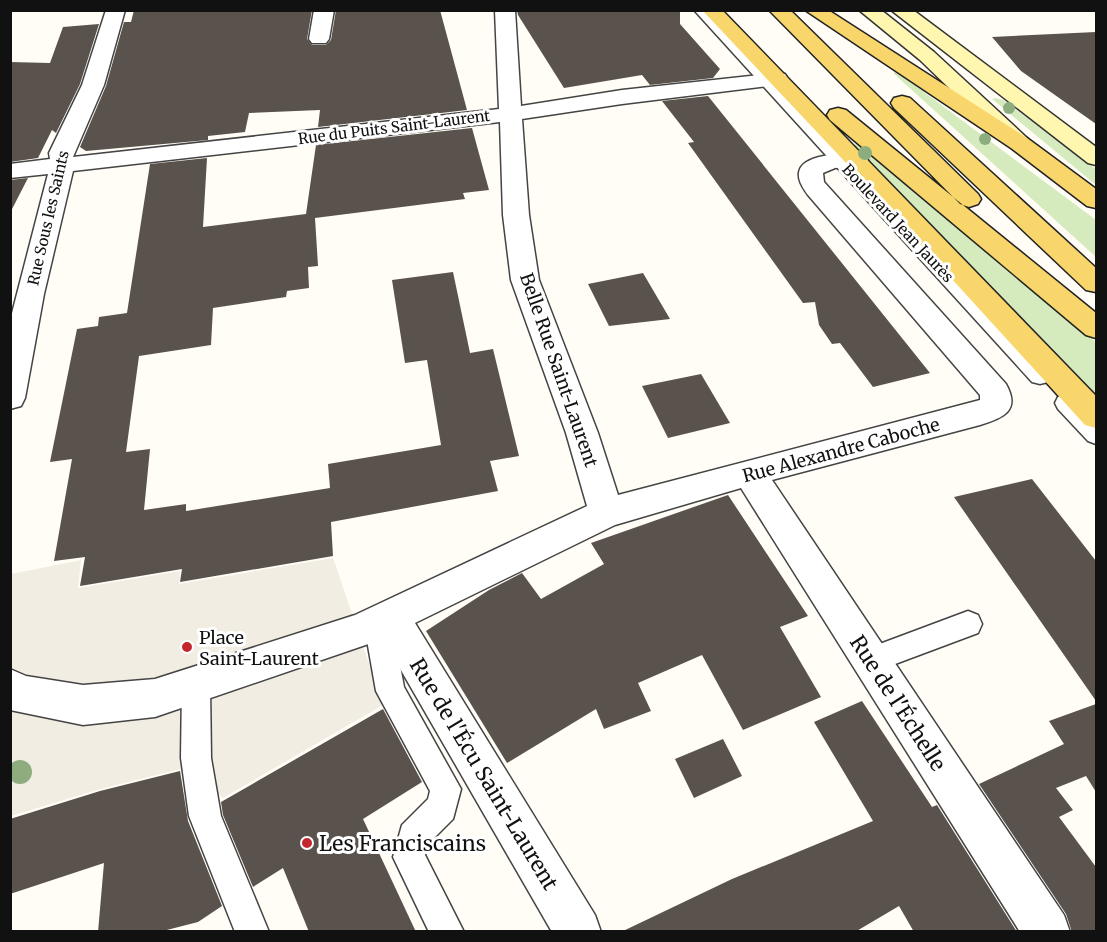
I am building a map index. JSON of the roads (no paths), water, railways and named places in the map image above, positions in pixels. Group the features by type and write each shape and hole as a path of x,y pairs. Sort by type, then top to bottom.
{"main road":[{"name":"Boulevard Jean Jaurès","path":"711,10 771,80 1096,416"},
{"path":"724,10 806,88 957,215 1096,326"},
{"path":"778,10 1096,326"},
{"path":"804,10 1096,283"},
{"path":"814,10 1019,143 1096,201"}],"street":[{"name":"Rue Sous les Saints","path":"10,398 20,296 62,166 61,153 93,85 116,10"},
{"path":"320,39 324,10"},
{"name":"Belle Rue Saint-Laurent","path":"505,10 516,215 525,280 582,433 606,513"},
{"path":"868,10 927,56 1019,143"},
{"path":"900,10 1096,158"},
{"name":"Rue du Puits Saint-Laurent","path":"10,171 510,114 622,97 771,80"},
{"name":"Rue Alexandre Caboche","path":"377,623 606,513 980,413 996,406 995,392 812,182 811,170 822,164 847,160"},
{"name":"Rue de l'Échelle","path":"750,474 1047,932"},
{"path":"10,688 19,694 82,705 155,698 377,623"},
{"name":"Rue de l'Écu Saint-Laurent","path":"377,623 578,932"}],"lane":[{"name":"Boulevard Jean Jaurès","path":"701,10 771,80"},
{"name":"Boulevard Jean Jaurès","path":"847,160 1096,435"},
{"path":"377,623 390,691 446,789 442,808 413,836 409,857 447,932"},
{"path":"871,660 968,624"},
{"path":"196,686 196,758 205,816 252,932"}],"place":[{"name":"Place Saint-Laurent","path":"187,647"},
{"name":"Les Franciscains","path":"307,843"}]}
